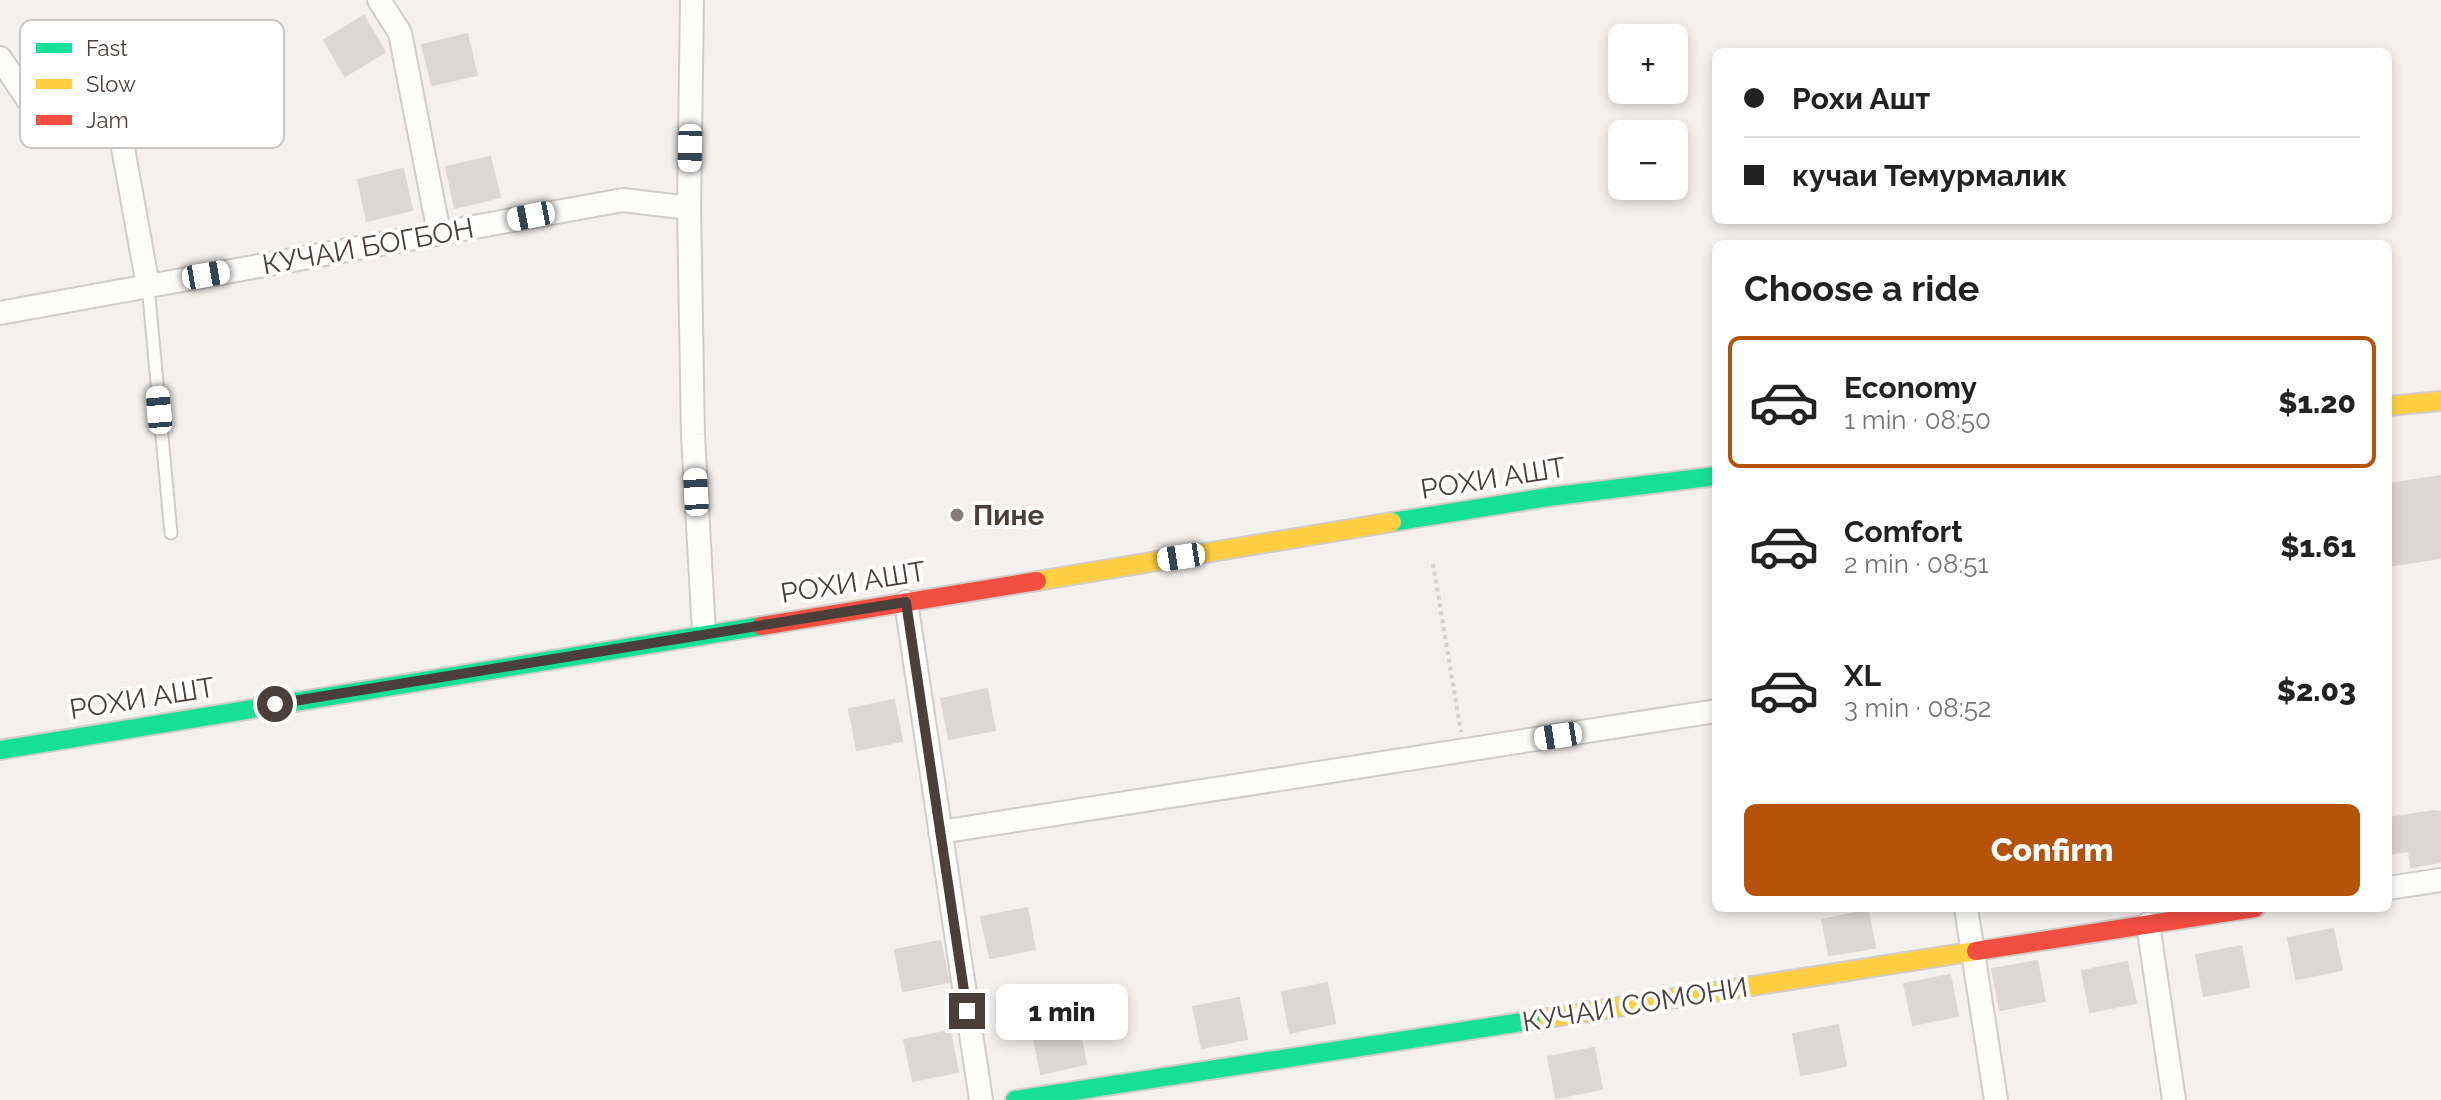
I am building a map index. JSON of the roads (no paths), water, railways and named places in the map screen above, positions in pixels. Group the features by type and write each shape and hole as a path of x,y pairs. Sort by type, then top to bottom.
{"main road":[{"path":"2392,406 2441,401"},
{"name":"РОХИ АШТ","path":"0,750 1548,497 1712,476"},
{"name":"КУЧАИ СОМОНИ","path":"1015,1100 2228,912"}],"street":[{"path":"379,0 400,33 439,233"},
{"path":"692,0 689,208 693,435 704,633"},
{"path":"0,58 20,88"},
{"path":"123,148 148,286"},
{"name":"КУЧАИ БОГБОН","path":"0,313 623,200 689,208"},
{"path":"906,602 981,1100"},
{"path":"940,832 1712,712"},
{"path":"2392,887 2441,880"},
{"path":"1967,912 1996,1100"},
{"path":"2148,924 2174,1100"}],"lane":[{"path":"148,286 171,533"}],"place":[{"name":"Пине","path":"957,515"}]}
